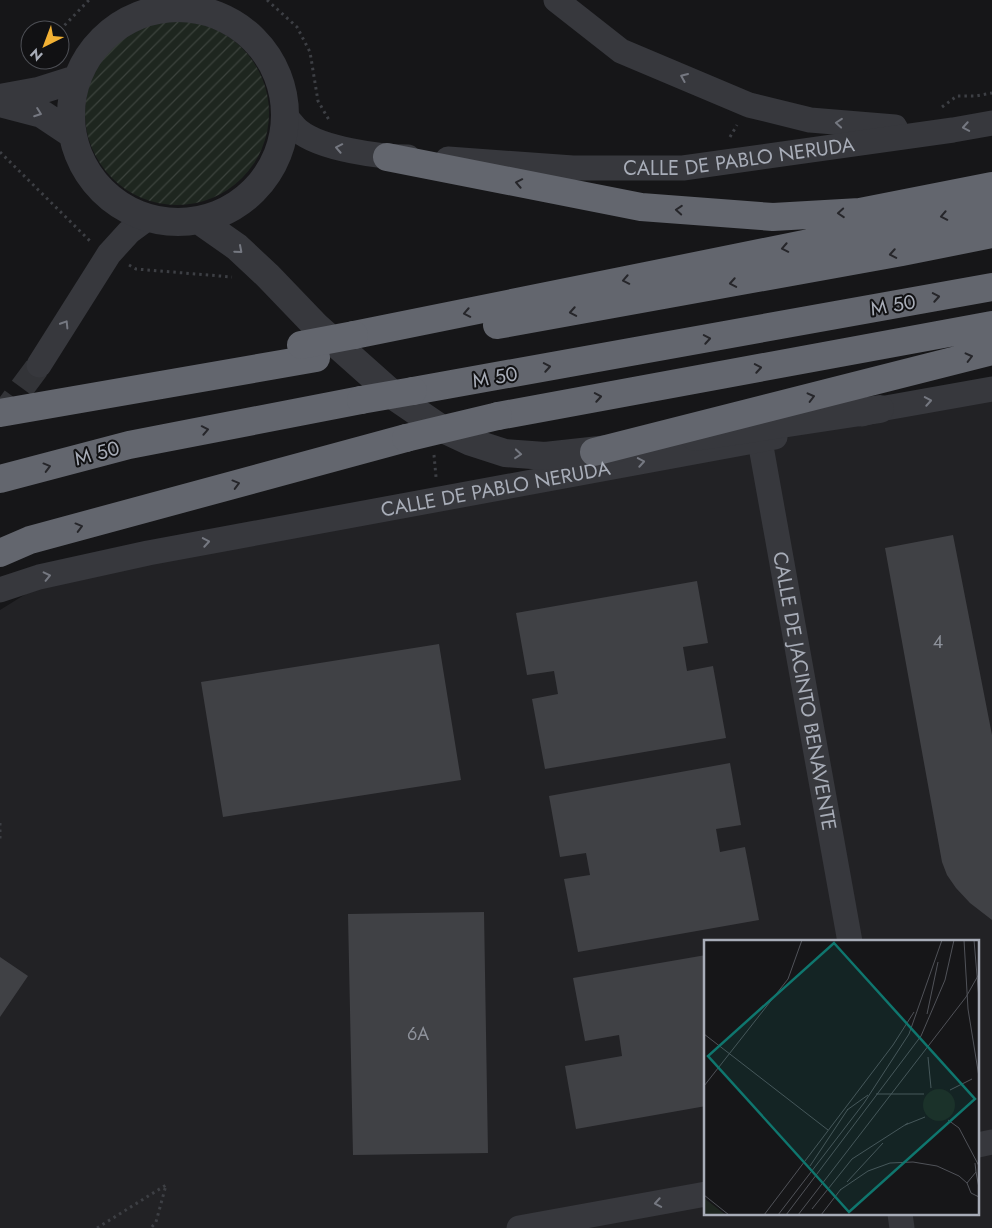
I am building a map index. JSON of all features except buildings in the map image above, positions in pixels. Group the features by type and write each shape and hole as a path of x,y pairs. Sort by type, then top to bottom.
{"highway":[{"path":"387,157 641,207 772,217 860,212 992,186"},
{"path":"360,342 992,206"},
{"path":"0,397 308,351 902,252 992,234"},
{"name":"M 50","path":"0,479 129,445 280,415 992,287"},
{"path":"0,553 30,540 406,438 498,416 992,325"},
{"path":"0,413 308,351"},
{"path":"594,452 992,351"}],"street":[{"path":"556,0 621,51 750,105 810,120 937,119"},
{"path":"200,5 236,25 263,49 280,81 286,117 283,138 277,157 267,175 254,191 238,204 220,214 200,220 174,223 148,218 121,206 98,187 81,162 72,134 70,106 76,79 90,51 112,29 140,14 170,7 200,5"},
{"path":"0,98 38,91 76,79"},
{"path":"0,102 42,114 72,134"},
{"name":"CALLE DE PABLO NERUDA","path":"286,117 299,132 329,146 387,157 435,158 573,168 683,168 937,119 992,123"},
{"path":"39,365 109,254 129,232 148,218"},
{"path":"200,220 237,247 316,326 398,399 439,426 471,442 505,453 545,456 594,452 880,409"},
{"name":"CALLE DE PABLO NERUDA","path":"0,590 39,577 148,553 760,441 880,409 992,389"},
{"name":"CALLE DE JACINTO BENAVENTE","path":"760,441 850,940"},
{"path":"519,1228 704,1194"}],"path":[{"path":"70,20 89,0"},
{"path":"267,0 297,27 310,52 318,101 332,126"},
{"path":"937,119 944,107 957,96 992,94"},
{"path":"728,141 750,105"},
{"path":"0,823 0,841"},
{"path":"97,1228 166,1185 156,1222 151,1228"}],"shaded area":[{"path":"177,21 195,23 212,28 242,48 262,78 267,95 269,113 267,131 262,148 242,178 212,198 195,203 177,205 159,203 142,198 112,178 92,148 87,131 85,113 87,95 92,78 112,48 142,28 159,23"},
{"path":"992,395 992,1228 0,1228 0,610 37,587"}],"tunnel":[{"path":"0,418 39,365"}]}
